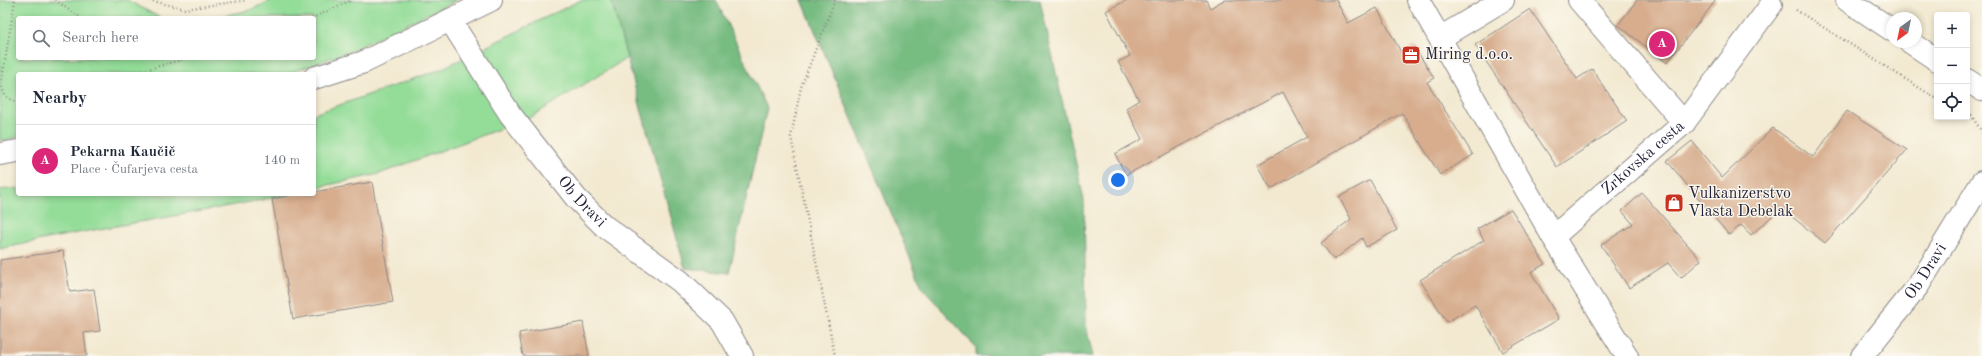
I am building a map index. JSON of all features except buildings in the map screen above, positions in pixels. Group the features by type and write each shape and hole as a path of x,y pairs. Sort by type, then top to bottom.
{"street":[{"path":"316,77 364,62 491,0"},
{"path":"1418,0 1553,237 1627,356"},
{"path":"1440,38 1503,0"},
{"name":"Zrkovska cesta","path":"1553,237 1684,123 1579,0"},
{"path":"1847,0 1886,26"},
{"path":"1684,123 1771,5"},
{"name":"Ob Dravi","path":"450,20 510,114 576,198 604,226 680,282 722,322 742,356"},
{"path":"1919,48 1934,58"},
{"path":"1970,82 1982,90"},
{"path":"0,154 16,151"},
{"name":"Ob Dravi","path":"1862,356 1918,286 1982,182"}],"path":[{"path":"15,0 1,85 5,96 16,102"},
{"path":"55,0 78,16"},
{"path":"149,0 186,9 247,0"},
{"path":"316,16 352,0"},
{"path":"835,0 801,87 791,137 835,356"},
{"path":"1793,8 1934,98"},
{"path":"138,72 180,60"},
{"path":"1970,115 1982,132"}],"green space":[{"path":"0,0 127,0 157,16 16,16 16,60 316,60 316,16 222,16 250,10 273,0 457,0 351,51 292,72 16,72 16,137 0,141"},
{"path":"581,0 611,0 627,58 531,117 379,174 316,188 316,113 439,70"},
{"path":"611,0 716,0 767,108 729,273 685,268"},
{"path":"802,0 1040,0 1084,200 1086,326 1093,356 976,356 976,347 923,289"},
{"path":"16,188 16,196 279,196 72,234 0,249 0,190"}],"place":[{"name":"Pekarna Kaučič","path":"1662,44"},
{"name":"Miring d.o.o.","path":"1411,55"},
{"name":"Vulkanizerstvo Vlasta Debelak","path":"1674,203"}]}
